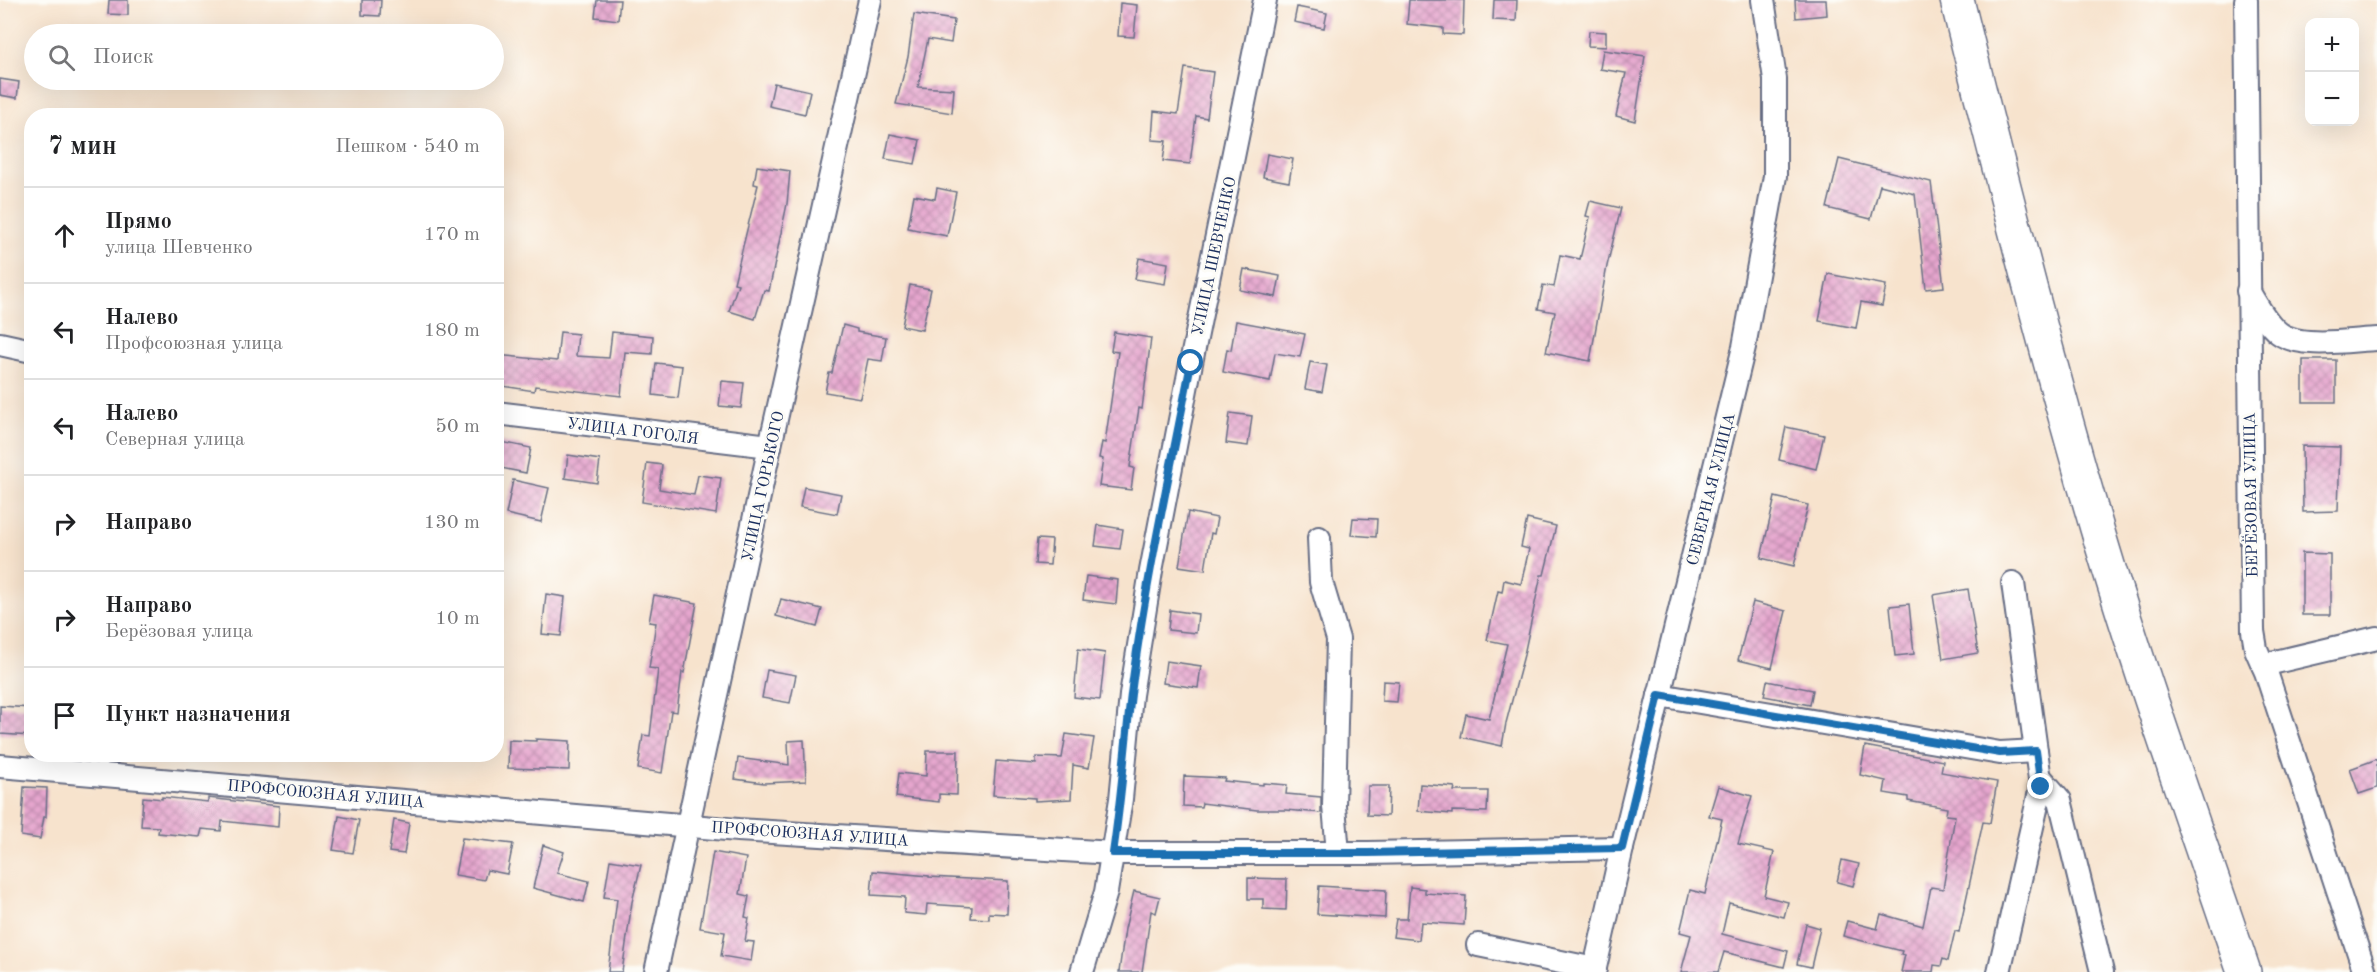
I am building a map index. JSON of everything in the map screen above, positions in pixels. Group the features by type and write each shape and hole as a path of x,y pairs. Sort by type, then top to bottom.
{"highway":[{"path":"1957,0 2054,376 2091,508 2131,640 2244,972"}],"street":[{"name":"УЛИЦА ГОРЬКОГО","path":"656,972 870,0"},
{"name":"УЛИЦА ШЕВЧЕНКО","path":"1082,972 1106,892 1121,799 1131,695 1151,570 1265,0"},
{"name":"СЕВЕРНАЯ УЛИЦА","path":"1595,970 1622,848 1744,348 1775,176 1775,79 1763,0"},
{"name":"БЕРЁЗОВАЯ УЛИЦА","path":"2246,0 2253,631 2256,649 2365,972"},
{"path":"2248,291 2279,333 2294,340 2377,339"},
{"path":"0,344 24,349"},
{"name":"УЛИЦА ГОГОЛЯ","path":"504,414 770,446"},
{"path":"1320,538 1321,582 1338,639 1334,806 1338,853"},
{"path":"1999,972 2041,787 2013,583"},
{"path":"2263,665 2377,638"},
{"path":"1659,695 2000,753 2036,751"},
{"name":"ПРОФСОЮЗНАЯ УЛИЦА","path":"0,766 738,830 1113,853 1338,853 1622,848"},
{"path":"2040,777 2060,800 2102,972"},
{"path":"1478,945 1595,970"}],"building":[{"path":"109,0 128,0 128,15 108,14"},
{"path":"362,0 381,0 380,16 362,15"},
{"path":"597,0 620,0 618,20 595,17"},
{"path":"1409,0 1464,0 1463,35 1443,34 1443,28 1407,24"},
{"path":"1494,0 1517,0 1516,21 1493,20"},
{"path":"1795,0 1826,0 1827,15 1796,18"},
{"path":"1120,3 1137,5 1134,37 1118,36"},
{"path":"1297,7 1327,13 1324,28 1294,22"},
{"path":"914,14 954,20 951,43 928,39 918,87 954,89 952,113 896,104 908,57"},
{"path":"1589,31 1606,32 1606,47 1588,46"},
{"path":"1603,50 1645,56 1635,121 1616,116 1626,73 1600,69"},
{"path":"1185,68 1213,72 1207,118 1196,116 1190,164 1163,161 1166,141 1152,140 1154,111 1178,114"},
{"path":"0,79 19,82 17,98 0,95"},
{"path":"774,83 810,91 805,114 769,106"},
{"path":"890,134 920,140 915,164 885,159"},
{"path":"1267,154 1293,159 1289,182 1263,177"},
{"path":"1839,159 1931,182 1944,287 1926,289 1915,194 1880,185 1871,219 1827,208"},
{"path":"757,166 790,171 787,204 769,291 764,290 755,319 729,311 738,284 734,283 758,185 754,184"},
{"path":"937,188 956,192 947,236 908,228 914,195 935,199"},
{"path":"1590,201 1621,208 1607,266 1590,361 1546,352 1555,312 1538,309 1543,285 1554,287 1560,255 1580,259 1590,217 1586,216"},
{"path":"1139,258 1168,263 1165,284 1135,279"},
{"path":"1244,269 1280,276 1276,297 1240,290"},
{"path":"1828,274 1886,285 1882,306 1861,302 1856,328 1819,321"},
{"path":"910,285 931,289 922,330 902,326"},
{"path":"1236,321 1305,334 1300,357 1275,353 1270,381 1223,372 1227,349 1231,350"},
{"path":"843,325 857,329 857,332 886,337 882,361 868,359 860,398 825,392 829,373 832,373"},
{"path":"560,332 578,334 576,356 609,358 612,332 653,336 652,354 625,352 621,396 535,386 534,391 504,386 504,356 557,361"},
{"path":"1114,332 1151,338 1142,409 1139,408 1130,467 1134,468 1131,490 1099,486 1103,459 1099,458 1102,442 1105,443 1118,352 1111,351"},
{"path":"2303,360 2336,360 2336,402 2303,402"},
{"path":"1310,362 1327,365 1322,392 1305,389"},
{"path":"656,363 682,366 678,398 653,395"},
{"path":"722,381 744,383 741,408 719,406"},
{"path":"1230,413 1252,416 1248,446 1226,443"},
{"path":"1786,427 1824,435 1816,469 1779,460"},
{"path":"504,443 531,448 526,473 504,469"},
{"path":"2302,446 2340,447 2338,511 2303,512"},
{"path":"568,455 600,460 597,483 565,478"},
{"path":"647,463 662,465 659,489 694,495 698,475 721,478 716,514 642,502"},
{"path":"513,480 549,488 541,522 506,514"},
{"path":"804,487 841,494 837,514 800,507"},
{"path":"1775,497 1808,505 1794,566 1761,558"},
{"path":"1188,512 1217,518 1214,534 1211,533 1205,570 1179,566"},
{"path":"1353,518 1377,519 1376,537 1351,535"},
{"path":"1527,519 1556,526 1544,575 1541,575 1502,746 1461,737 1466,714 1489,719 1507,644 1487,640 1498,591 1502,592 1504,580 1521,584 1529,549 1521,547"},
{"path":"1098,525 1123,529 1120,549 1095,546"},
{"path":"1037,539 1052,540 1050,565 1035,564"},
{"path":"2302,553 2330,554 2330,615 2302,615"},
{"path":"1086,576 1118,580 1116,604 1083,600"},
{"path":"1968,589 1978,653 1943,659 1933,595"},
{"path":"546,594 565,597 561,636 542,634"},
{"path":"654,595 697,603 684,673 682,672 677,712 671,711 662,773 638,769 643,735 650,736 658,669 649,668 656,623 649,622"},
{"path":"781,599 822,609 817,627 776,616"},
{"path":"1753,602 1786,611 1772,668 1738,660"},
{"path":"1909,604 1914,654 1895,656 1890,606"},
{"path":"1170,610 1198,614 1196,633 1168,630"},
{"path":"1078,649 1105,653 1100,700 1074,697"},
{"path":"1166,661 1201,666 1198,688 1163,683"},
{"path":"767,670 796,675 790,703 762,698"},
{"path":"1383,681 1399,682 1397,702 1382,701"},
{"path":"1767,681 1813,690 1810,705 1764,696"},
{"path":"0,706 24,708 24,736 0,734"},
{"path":"1066,734 1094,738 1089,768 1073,765 1071,799 1035,801 1035,798 993,795 996,761 1036,764 1036,757 1062,758"},
{"path":"536,739 570,741 569,770 508,768 509,740 536,741"},
{"path":"804,740 806,781 764,783 735,779 738,758 789,765 788,741"},
{"path":"1865,746 1943,761 1941,772 1997,782 1990,823 1983,822 1959,932 1955,931 1948,961 1943,959 1941,966 1934,965 1933,972 1901,972 1905,955 1901,954 1902,951 1843,936 1847,921 1877,929 1881,914 1923,926 1931,887 1943,889 1955,816 1946,815 1947,808 1908,801 1908,797 1884,793 1886,781 1860,775"},
{"path":"927,751 958,751 957,795 939,794 939,802 896,797 899,773 926,776"},
{"path":"2377,759 2377,788 2359,794 2350,769"},
{"path":"1184,776 1225,778 1224,781 1263,785 1263,783 1287,785 1286,794 1321,797 1321,813 1257,810 1202,803 1201,807 1183,806"},
{"path":"1420,784 1455,787 1454,791 1488,791 1487,812 1452,811 1452,814 1418,811"},
{"path":"1368,786 1389,786 1388,816 1367,815"},
{"path":"1718,786 1752,796 1738,844 1774,852 1764,896 1788,902 1784,917 1729,903 1722,934 1788,951 1784,967 1724,952 1718,972 1681,972 1691,935 1680,932 1690,890 1705,894 1722,819 1709,816"},
{"path":"24,787 47,788 46,817 44,817 40,839 21,836"},
{"path":"143,797 208,802 208,798 279,806 278,827 222,821 221,831 202,829 200,837 158,833 159,827 141,826"},
{"path":"339,816 359,820 353,853 333,850"},
{"path":"394,820 409,823 404,854 389,852"},
{"path":"462,838 513,844 507,874 487,870 484,880 455,875"},
{"path":"543,845 564,852 557,873 589,881 584,902 533,888"},
{"path":"713,852 746,858 740,894 749,896 745,917 749,918 745,941 754,942 751,961 721,956 725,932 700,928"},
{"path":"610,860 641,865 632,902 622,972 608,972 617,899 604,897"},
{"path":"1842,860 1859,864 1853,886 1837,882"},
{"path":"873,871 929,877 1008,881 1007,914 989,913 989,919 971,918 972,907 927,904 926,915 904,913 905,897 871,895"},
{"path":"1248,878 1287,879 1286,910 1263,909 1263,899 1248,899"},
{"path":"1319,886 1386,890 1385,918 1317,914"},
{"path":"1410,887 1425,889 1425,893 1466,896 1464,925 1421,922 1419,940 1393,937 1396,919 1407,919"},
{"path":"1134,891 1160,897 1156,913 1151,911 1142,972 1119,972 1125,929"},
{"path":"1806,924 1820,928 1811,967 1797,964"}],"route":[{"path":"1191,363 1151,570 1131,695 1121,799 1113,853 1368,853 1622,848 1659,695 2000,753 2036,751 2041,787"}]}
